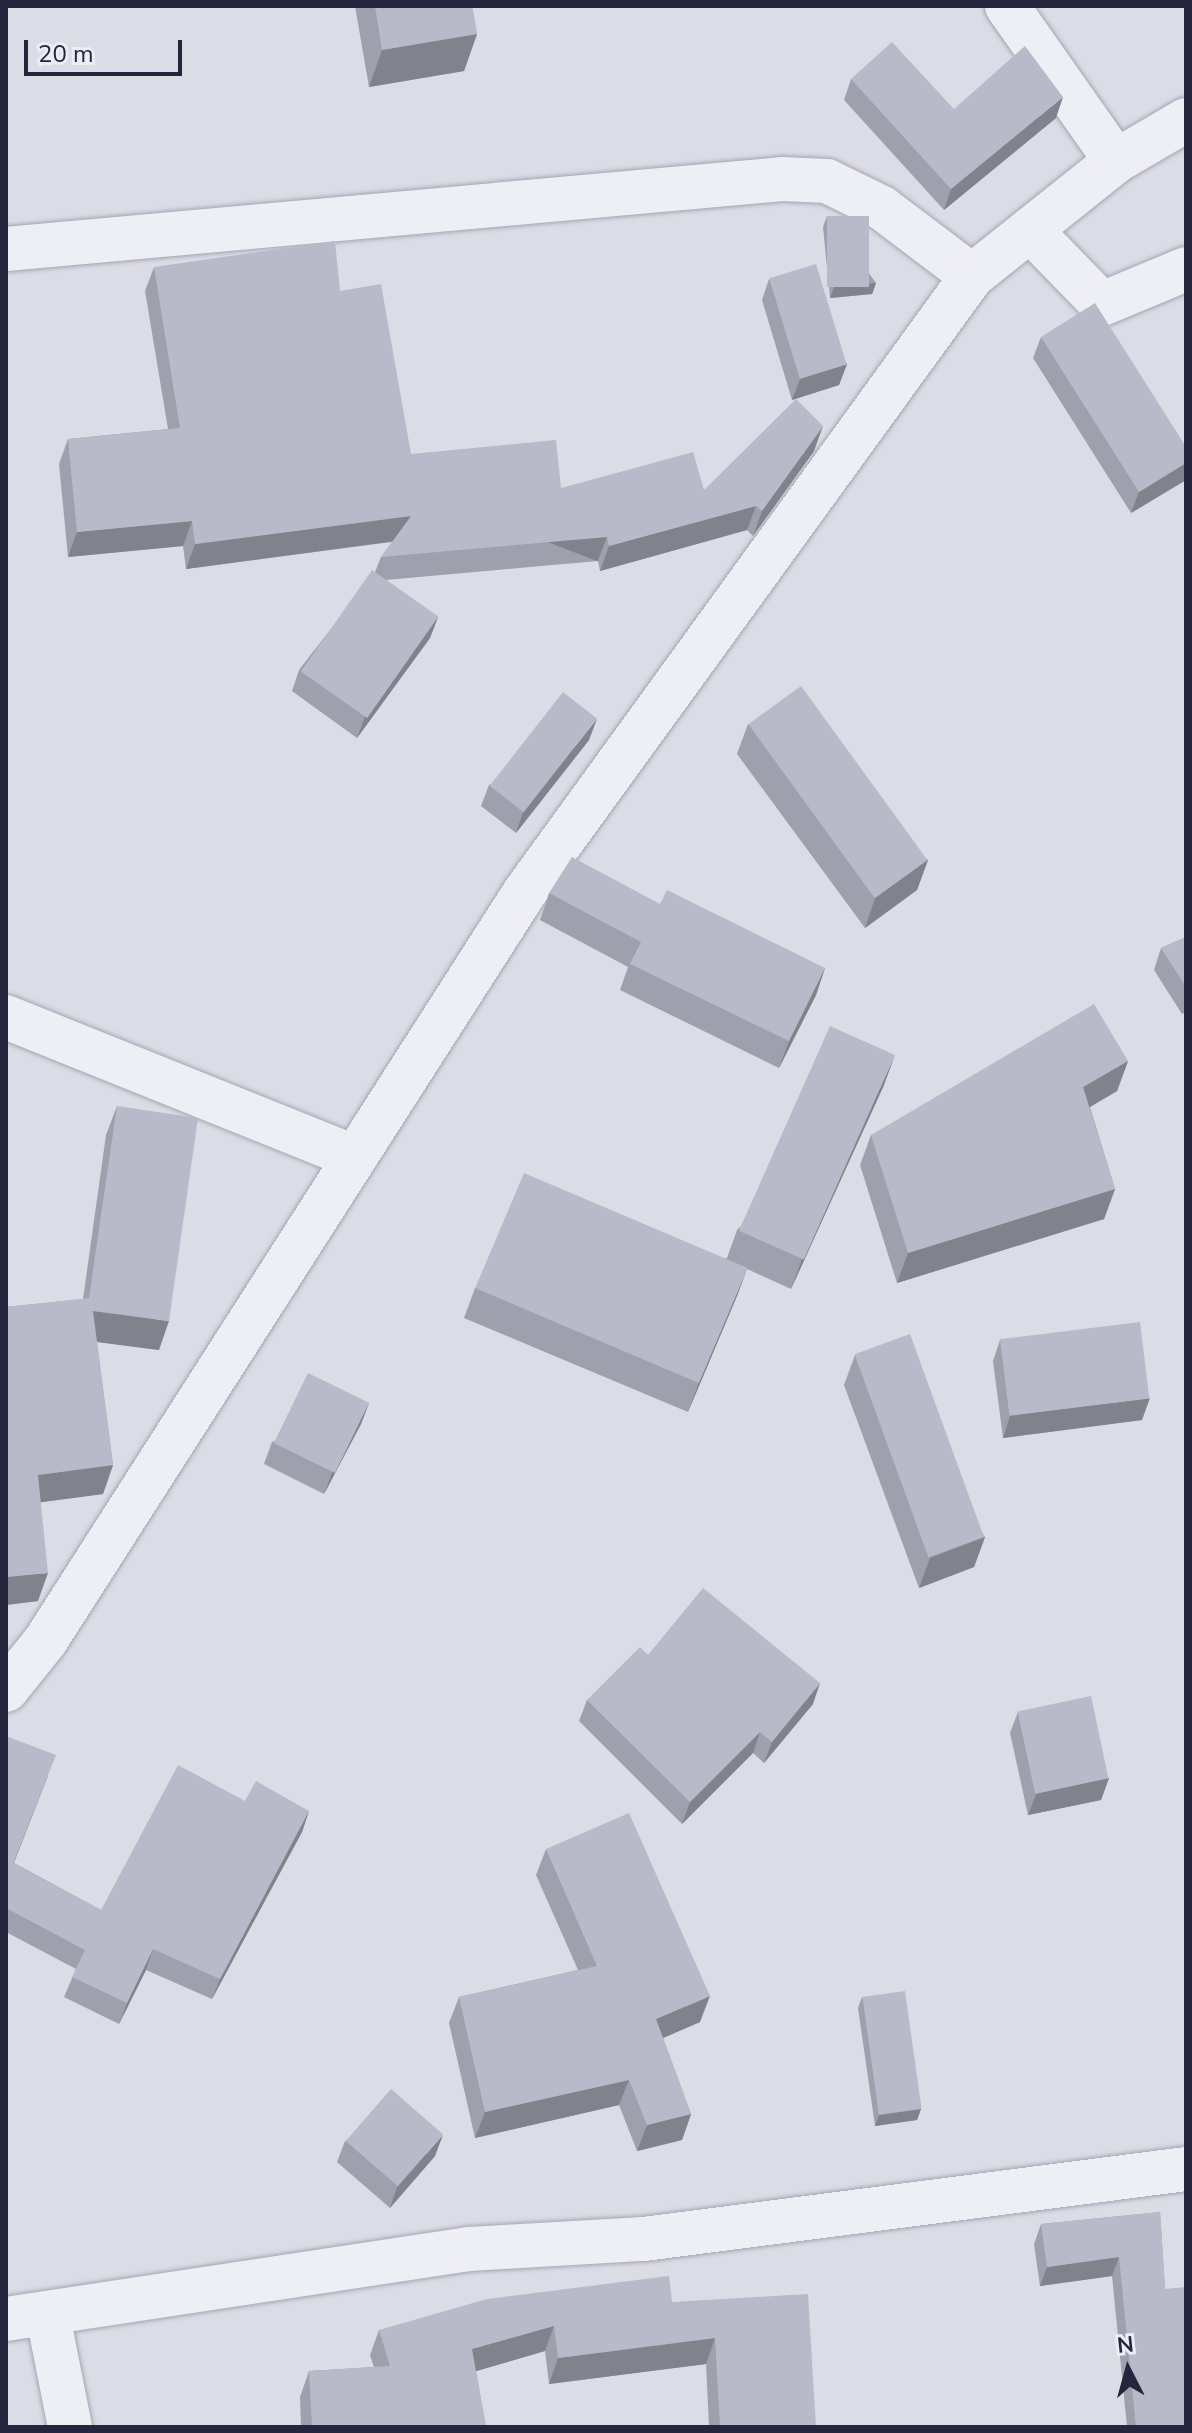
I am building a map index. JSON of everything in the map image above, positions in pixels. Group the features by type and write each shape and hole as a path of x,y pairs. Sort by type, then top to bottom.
{"street":[{"path":"1007,6 1116,161"},
{"path":"6,1690 46,1640 350,1155 525,892 972,276 1116,161 1186,120"},
{"path":"6,249 782,179 827,181 882,208 972,276"},
{"path":"1030,230 1102,304 1186,269"},
{"path":"6,1017 350,1155"},
{"path":"70,2427 27,2318 469,2249 644,2239 1186,2169"}],"building":[{"path":"375,6 472,6 477,34 382,50"},
{"path":"892,42 954,109 1025,46 1063,97 951,189 851,79"},
{"path":"827,216 869,216 869,287 827,287"},
{"path":"335,241 340,291 381,284 411,454 556,440 561,488 693,452 704,490 796,399 823,426 762,511 756,506 609,546 607,537 381,557 411,516 195,544 192,521 77,532 68,439 180,428 154,267"},
{"path":"816,264 847,364 800,379 769,278"},
{"path":"1095,303 1186,447 1186,463 1139,492 1041,337"},
{"path":"372,570 438,616 367,718 301,672"},
{"path":"801,686 927,860 875,898 748,724"},
{"path":"563,692 597,718 524,812 490,786"},
{"path":"572,857 660,904 667,890 825,968 789,1041 630,964 641,942 549,893"},
{"path":"1186,937 1186,987 1161,948"},
{"path":"1094,1004 1128,1061 1083,1087 1115,1189 908,1253 871,1135"},
{"path":"830,1026 895,1055 804,1260 739,1231"},
{"path":"117,1106 198,1118 169,1321 93,1311 113,1465 38,1475 48,1573 6,1577 6,1307 89,1298"},
{"path":"524,1173 748,1268 699,1383 475,1288"},
{"path":"1140,1322 1149,1398 1009,1416 1000,1339"},
{"path":"910,1334 984,1537 928,1557 855,1354"},
{"path":"308,1373 369,1403 335,1473 274,1443"},
{"path":"703,1588 820,1683 772,1742 760,1732 690,1802 587,1700 640,1647 648,1655"},
{"path":"1091,1696 1108,1778 1035,1794 1018,1712"},
{"path":"6,1736 56,1755 13,1863 101,1910 178,1765 245,1801 256,1781 309,1811 220,1979 153,1949 127,2003 72,1977 85,1950 6,1908"},
{"path":"629,1813 710,1996 656,2019 691,2114 647,2125 629,2080 485,2112 459,1997 597,1966 546,1849"},
{"path":"905,1991 922,2109 879,2115 862,1997"},
{"path":"391,2089 443,2134 398,2186 346,2141"},
{"path":"1160,2212 1165,2289 1186,2287 1186,2427 1136,2427 1119,2257 1047,2267 1041,2224"},
{"path":"669,2276 672,2302 808,2294 816,2427 720,2427 715,2338 558,2358 554,2326 472,2349 486,2427 312,2427 309,2371 390,2366 379,2330 487,2299"}]}
